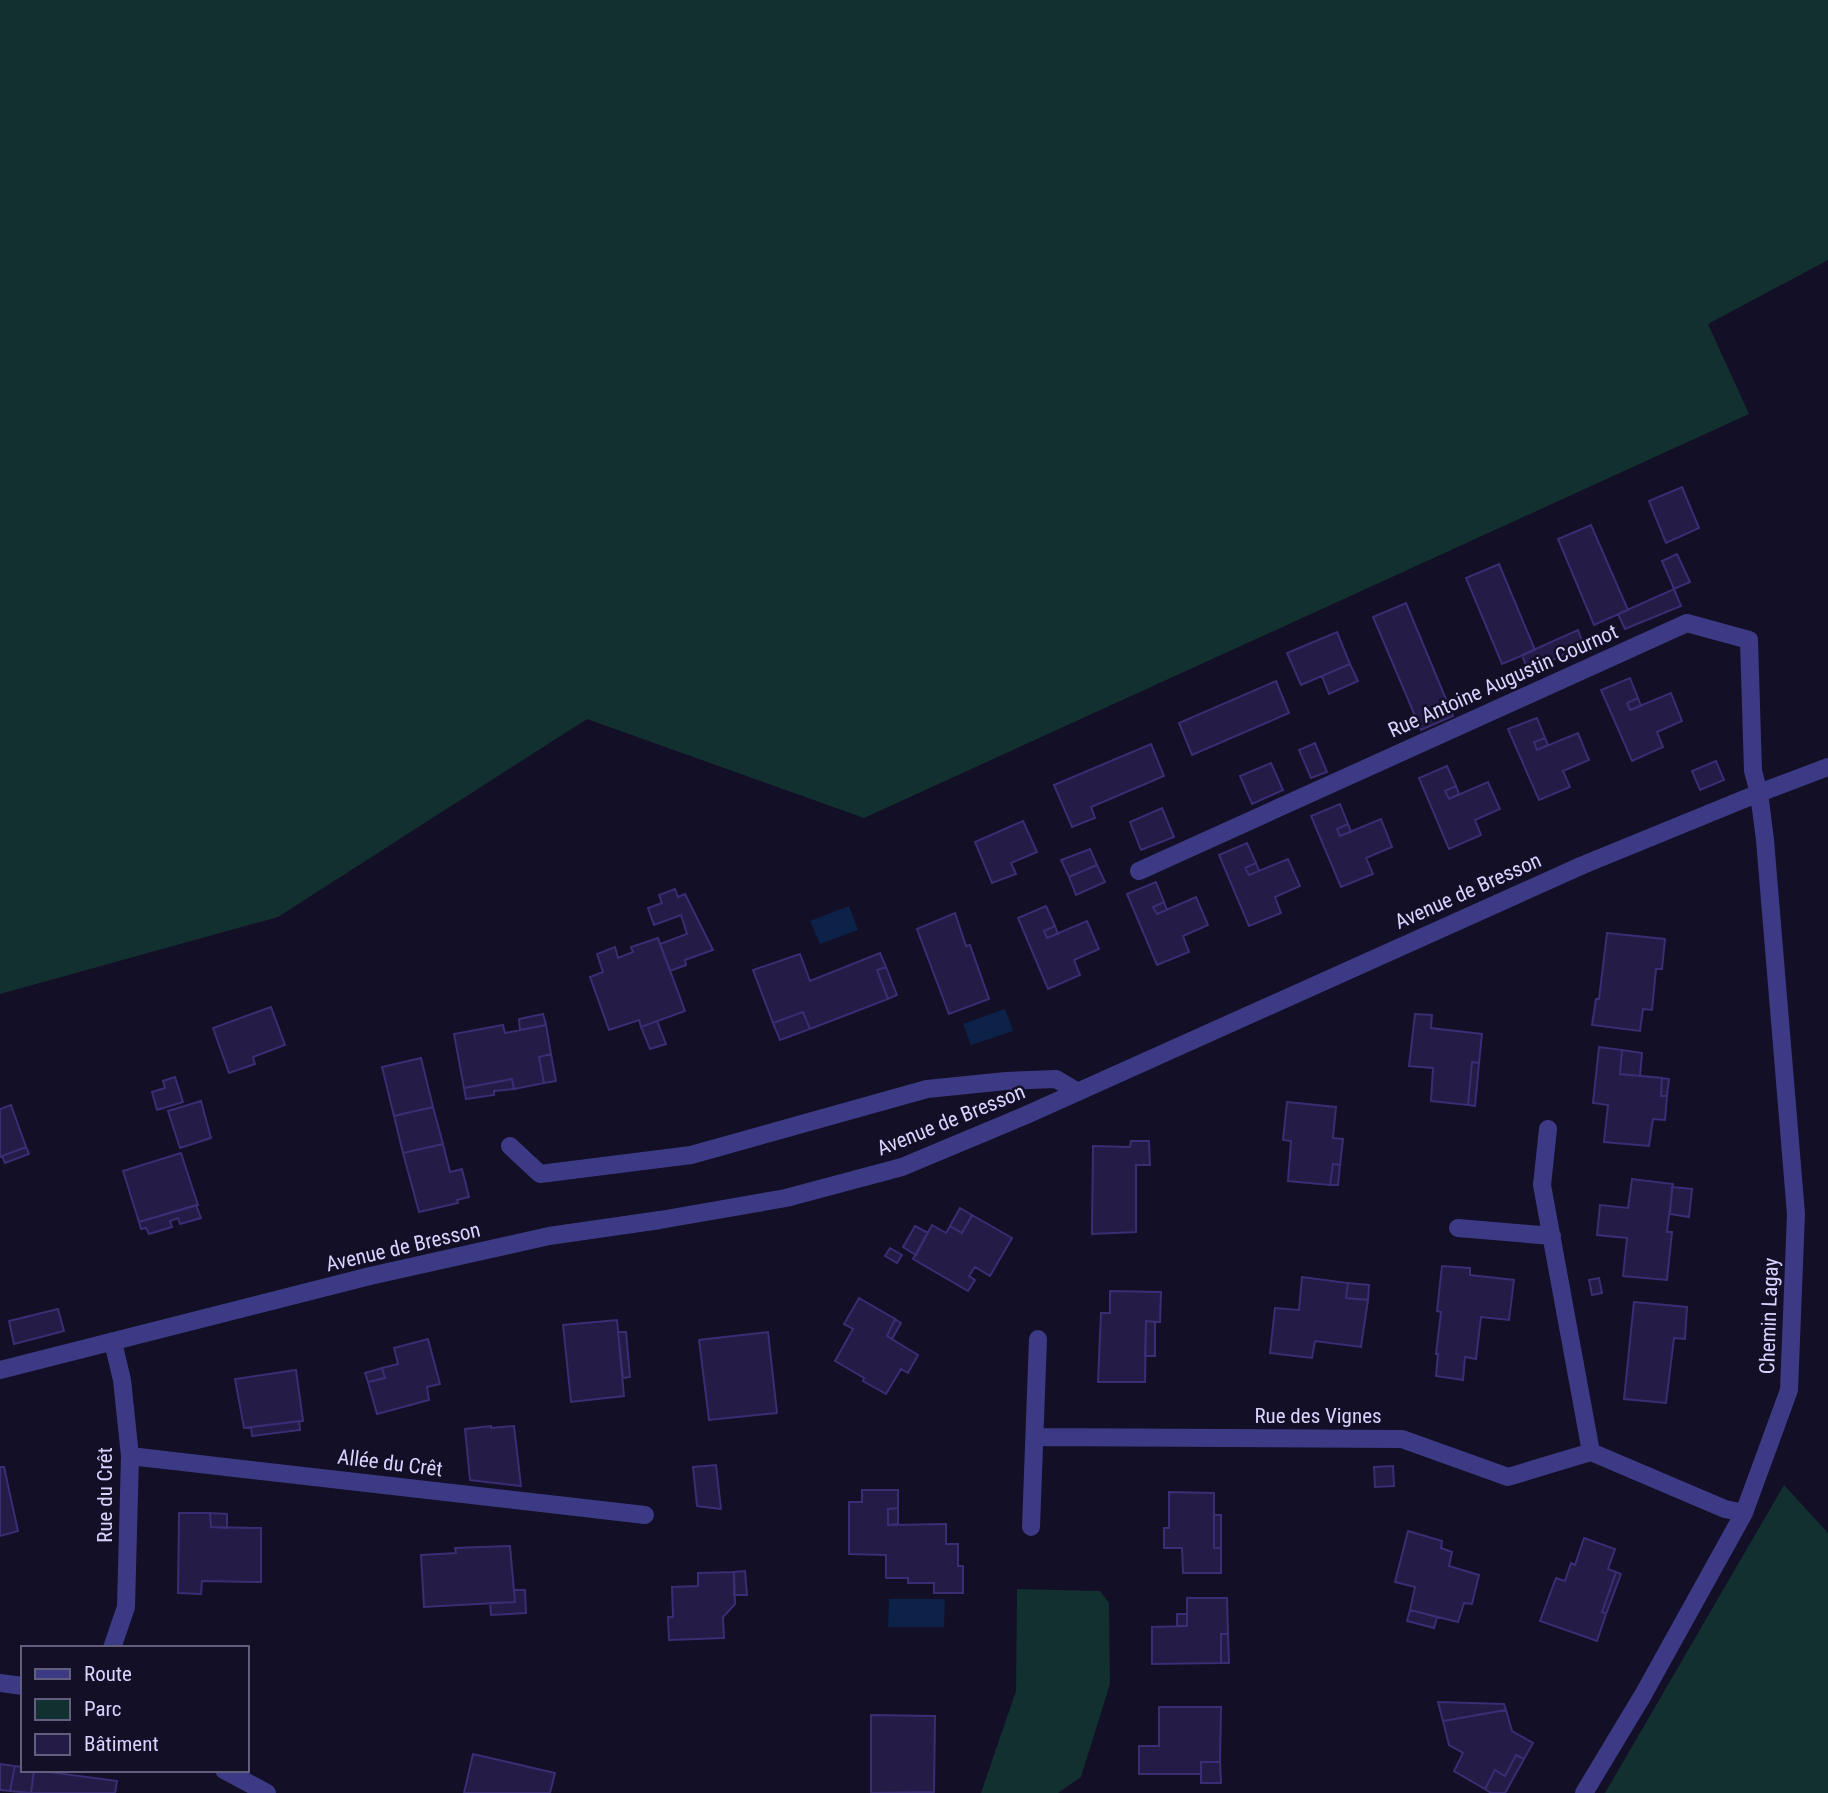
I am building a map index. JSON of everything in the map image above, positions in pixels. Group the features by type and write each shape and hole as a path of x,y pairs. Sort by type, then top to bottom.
{"street":[{"name":"Rue Antoine Augustin Cournot","path":"1139,871 1687,623 1749,640 1753,771 1759,793"},
{"name":"Avenue de Bresson","path":"0,1370 370,1276 549,1236 786,1198 902,1167 1078,1092 1583,865 1759,793 1828,768"},
{"name":"Chemin Lagay","path":"1584,1793 1643,1695 1744,1513 1789,1390 1796,1213 1759,793"},
{"path":"510,1146 540,1174 691,1155 927,1089 1056,1079 1078,1092"},
{"path":"1548,1129 1542,1185 1591,1452 1725,1509 1744,1513"},
{"path":"1458,1228 1552,1236"},
{"path":"1031,1527 1038,1339"},
{"name":"Rue du Crêt","path":"113,1342 122,1380 130,1456 126,1607 113,1646"},
{"name":"Rue des Vignes","path":"1035,1437 1402,1439 1508,1477 1591,1452"},
{"name":"Allée du Crêt","path":"130,1456 645,1515"},
{"path":"0,1683 21,1686"},
{"path":"228,1772 267,1793"}],"green space":[{"path":"0,0 1828,0 1828,260 1708,324 1749,414 864,818 587,719 278,917 0,994"},
{"path":"1784,1485 1828,1533 1828,1793 1605,1793"},
{"path":"1017,1589 1100,1591 1109,1603 1110,1684 1081,1777 1058,1793 981,1793 1016,1691"}],"water":[{"path":"849,906 858,930 820,944 810,921"},
{"path":"1005,1009 1013,1031 971,1045 963,1024"},
{"path":"889,1599 945,1599 944,1627 888,1627"}],"building":[{"path":"1682,487 1699,528 1666,543 1649,501"},
{"path":"1591,525 1628,610 1594,625 1558,539"},
{"path":"1677,554 1690,582 1674,589 1662,561"},
{"path":"1499,564 1535,650 1502,664 1466,578"},
{"path":"1674,589 1681,606 1625,629 1618,614"},
{"path":"1406,603 1453,716 1421,730 1373,617"},
{"path":"1578,630 1584,646 1528,671 1522,655"},
{"path":"1337,632 1350,664 1301,685 1287,653"},
{"path":"1350,664 1358,681 1329,694 1322,676"},
{"path":"1630,678 1638,698 1627,703 1630,710 1671,693 1682,721 1657,732 1663,747 1632,761 1601,690"},
{"path":"1276,681 1289,713 1192,755 1179,723"},
{"path":"1638,698 1641,706 1630,710 1627,703"},
{"path":"1537,718 1545,738 1534,742 1537,750 1578,733 1589,760 1563,771 1570,787 1539,800 1508,729"},
{"path":"1545,738 1548,745 1537,750 1534,742"},
{"path":"1315,743 1327,772 1311,778 1299,750"},
{"path":"1151,744 1164,776 1091,807 1095,818 1072,827 1054,785"},
{"path":"1716,761 1724,780 1700,790 1692,771"},
{"path":"1271,763 1283,790 1252,804 1240,776"},
{"path":"1447,766 1456,786 1445,791 1449,799 1488,782 1500,809 1475,820 1481,835 1449,849 1419,778"},
{"path":"1456,786 1459,794 1449,799 1445,791"},
{"path":"1340,804 1348,824 1337,829 1340,836 1381,819 1392,847 1366,858 1373,874 1341,887 1311,816"},
{"path":"1162,808 1174,837 1141,850 1130,822"},
{"path":"1023,821 1037,852 1011,863 1016,874 992,883 975,842"},
{"path":"1348,824 1351,832 1340,836 1337,829"},
{"path":"1247,843 1256,863 1245,868 1249,875 1288,859 1300,886 1275,897 1281,913 1249,926 1219,855"},
{"path":"1090,849 1097,865 1069,877 1061,860"},
{"path":"1256,863 1259,871 1249,875 1245,868"},
{"path":"1097,865 1105,882 1076,895 1069,877"},
{"path":"1156,882 1164,902 1153,907 1157,914 1196,897 1208,925 1183,936 1189,952 1157,965 1127,894"},
{"path":"675,889 678,897 685,894 713,950 685,960 686,965 670,971 660,944 687,934 681,915 654,925 648,908 662,903 659,895"},
{"path":"1164,902 1167,910 1157,914 1153,907"},
{"path":"1046,906 1055,926 1044,931 1047,938 1087,921 1099,949 1074,960 1080,975 1048,989 1018,918"},
{"path":"955,913 966,946 970,945 989,999 949,1014 917,929"},
{"path":"1055,926 1058,934 1047,938 1044,931"},
{"path":"1607,933 1665,939 1662,969 1656,969 1652,1010 1643,1009 1640,1031 1592,1025 1596,999 1599,999"},
{"path":"658,938 685,1011 641,1027 639,1020 609,1030 590,977 603,972 597,954 615,947 618,958 633,952 631,947"},
{"path":"880,953 886,967 877,970 888,999 810,1029 803,1012 773,1023 753,970 800,954 810,981"},
{"path":"886,967 897,995 888,999 877,970"},
{"path":"271,1007 285,1045 253,1057 255,1064 229,1073 213,1028"},
{"path":"803,1012 810,1029 780,1040 773,1023"},
{"path":"543,1014 546,1025 520,1030 519,1019"},
{"path":"1415,1014 1432,1015 1431,1028 1482,1034 1479,1063 1472,1062 1468,1105 1431,1101 1433,1068 1409,1066"},
{"path":"657,1021 666,1044 650,1049 641,1027"},
{"path":"503,1025 505,1033 546,1025 551,1054 539,1057 544,1083 514,1089 512,1079 464,1088 454,1034"},
{"path":"1599,1047 1622,1050 1620,1074 1662,1078 1661,1096 1667,1096 1665,1120 1653,1119 1649,1146 1604,1142 1608,1105 1593,1103"},
{"path":"1622,1050 1642,1053 1640,1076 1620,1074"},
{"path":"551,1054 556,1081 544,1083 539,1057"},
{"path":"421,1058 433,1107 394,1116 382,1067"},
{"path":"1472,1062 1479,1063 1475,1106 1468,1105"},
{"path":"175,1077 183,1102 157,1110 152,1092 165,1088 163,1081"},
{"path":"1662,1078 1669,1079 1667,1096 1661,1096"},
{"path":"512,1079 514,1089 494,1091 494,1095 466,1099 464,1088"},
{"path":"201,1101 211,1138 180,1148 168,1111"},
{"path":"1287,1102 1336,1107 1333,1138 1343,1139 1340,1165 1333,1164 1330,1185 1288,1181 1291,1141 1283,1140"},
{"path":"11,1105 26,1147 0,1157 0,1109"},
{"path":"433,1107 443,1144 403,1153 394,1116"},
{"path":"1131,1141 1149,1141 1150,1165 1136,1165 1136,1232 1092,1234 1093,1146 1130,1147"},
{"path":"443,1144 450,1172 462,1169 469,1197 457,1200 458,1203 419,1212 403,1153"},
{"path":"26,1147 29,1154 5,1163 2,1156"},
{"path":"181,1153 198,1205 139,1222 123,1171"},
{"path":"1333,1164 1340,1165 1338,1185 1330,1185"},
{"path":"1632,1179 1673,1184 1667,1232 1672,1232 1667,1280 1623,1276 1627,1238 1597,1235 1600,1205 1628,1208"},
{"path":"1672,1187 1692,1189 1689,1217 1670,1214"},
{"path":"196,1205 201,1218 180,1224 178,1218 170,1221 172,1227 149,1234 146,1228 141,1229 139,1222"},
{"path":"960,1208 972,1215 962,1233 950,1226"},
{"path":"972,1215 1012,1238 990,1276 975,1267 969,1276 975,1280 968,1291 913,1259 932,1225 946,1233 950,1226 962,1233"},
{"path":"915,1226 928,1233 916,1255 903,1247"},
{"path":"890,1248 902,1255 897,1263 885,1256"},
{"path":"1442,1266 1470,1268 1470,1275 1514,1280 1509,1320 1481,1317 1476,1359 1465,1357 1463,1380 1436,1376 1441,1312 1437,1311"},
{"path":"1302,1277 1348,1283 1346,1298 1368,1300 1361,1347 1315,1341 1312,1358 1270,1353 1275,1308 1299,1310"},
{"path":"1599,1278 1602,1293 1592,1295 1589,1280"},
{"path":"1348,1283 1369,1285 1368,1300 1346,1298"},
{"path":"1110,1291 1161,1292 1160,1322 1146,1321 1145,1382 1098,1382 1101,1313 1110,1313"},
{"path":"859,1298 895,1319 887,1336 918,1355 908,1373 901,1369 886,1394 835,1361 853,1329 844,1324"},
{"path":"1634,1302 1687,1307 1685,1339 1674,1338 1666,1403 1624,1399"},
{"path":"58,1309 64,1331 14,1344 9,1321"},
{"path":"895,1319 901,1323 892,1339 887,1336"},
{"path":"617,1320 624,1396 571,1402 563,1325"},
{"path":"1146,1321 1155,1322 1155,1356 1145,1356"},
{"path":"618,1332 626,1332 630,1377 623,1378"},
{"path":"768,1332 777,1413 709,1420 699,1340"},
{"path":"428,1339 440,1384 427,1387 429,1400 377,1414 368,1382 385,1378 382,1368 398,1364 394,1348"},
{"path":"382,1368 385,1378 368,1382 365,1373"},
{"path":"296,1370 303,1421 244,1428 235,1379"},
{"path":"299,1421 300,1430 252,1436 251,1427"},
{"path":"514,1426 521,1486 470,1480 465,1429"},
{"path":"716,1465 721,1509 697,1506 693,1467"},
{"path":"1393,1466 1394,1486 1375,1487 1374,1467"},
{"path":"0,1467 4,1467 18,1531 0,1536"},
{"path":"862,1490 898,1490 898,1508 888,1509 888,1525 946,1524 946,1544 958,1544 958,1566 963,1566 963,1593 934,1593 934,1583 908,1583 908,1578 886,1578 886,1555 849,1554 849,1502 862,1502"},
{"path":"1169,1492 1214,1493 1214,1548 1221,1548 1221,1573 1183,1573 1182,1548 1164,1548 1164,1528 1169,1528"},
{"path":"898,1508 898,1524 888,1525 888,1509"},
{"path":"179,1513 210,1513 211,1527 261,1528 261,1582 202,1581 201,1594 178,1593"},
{"path":"210,1513 227,1514 227,1528 211,1527"},
{"path":"1214,1515 1221,1515 1221,1548 1214,1548"},
{"path":"1408,1531 1442,1541 1441,1548 1452,1552 1449,1566 1479,1575 1472,1604 1464,1603 1458,1622 1410,1610 1415,1587 1395,1582"},
{"path":"1584,1538 1615,1549 1608,1569 1616,1572 1602,1612 1606,1614 1597,1641 1540,1621 1556,1578 1565,1581 1571,1563 1575,1565"},
{"path":"510,1546 515,1602 424,1607 421,1555 456,1553 455,1548"},
{"path":"745,1571 747,1595 734,1595 734,1572"},
{"path":"734,1572 735,1604 723,1617 724,1638 669,1640 668,1617 673,1617 672,1587 698,1586 698,1573"},
{"path":"1616,1572 1621,1574 1606,1614 1602,1612"},
{"path":"514,1590 525,1590 526,1613 491,1615 490,1603 515,1602"},
{"path":"1187,1598 1227,1598 1228,1634 1221,1634 1221,1663 1152,1664 1152,1627 1187,1626"},
{"path":"1410,1610 1437,1617 1434,1628 1407,1621"},
{"path":"1177,1614 1187,1614 1187,1626 1177,1626"},
{"path":"1221,1634 1228,1634 1229,1663 1221,1663"},
{"path":"1438,1702 1504,1704 1506,1710 1443,1721"},
{"path":"1159,1707 1221,1707 1220,1762 1201,1762 1201,1774 1139,1774 1139,1746 1159,1746"},
{"path":"1506,1710 1512,1731 1533,1743 1524,1759 1516,1755 1505,1776 1495,1770 1485,1789 1454,1771 1463,1753 1449,1745 1443,1721"},
{"path":"871,1715 935,1716 934,1792 871,1793"},
{"path":"473,1754 555,1773 550,1793 464,1793"},
{"path":"1516,1755 1524,1759 1505,1793 1491,1793 1485,1789 1495,1770 1505,1776"},
{"path":"1201,1762 1220,1762 1221,1783 1201,1783"},
{"path":"0,1764 15,1766 10,1791 0,1790"},
{"path":"15,1766 21,1767 21,1772 34,1772 31,1793 10,1791"},
{"path":"34,1772 117,1781 115,1793 31,1793"}]}
